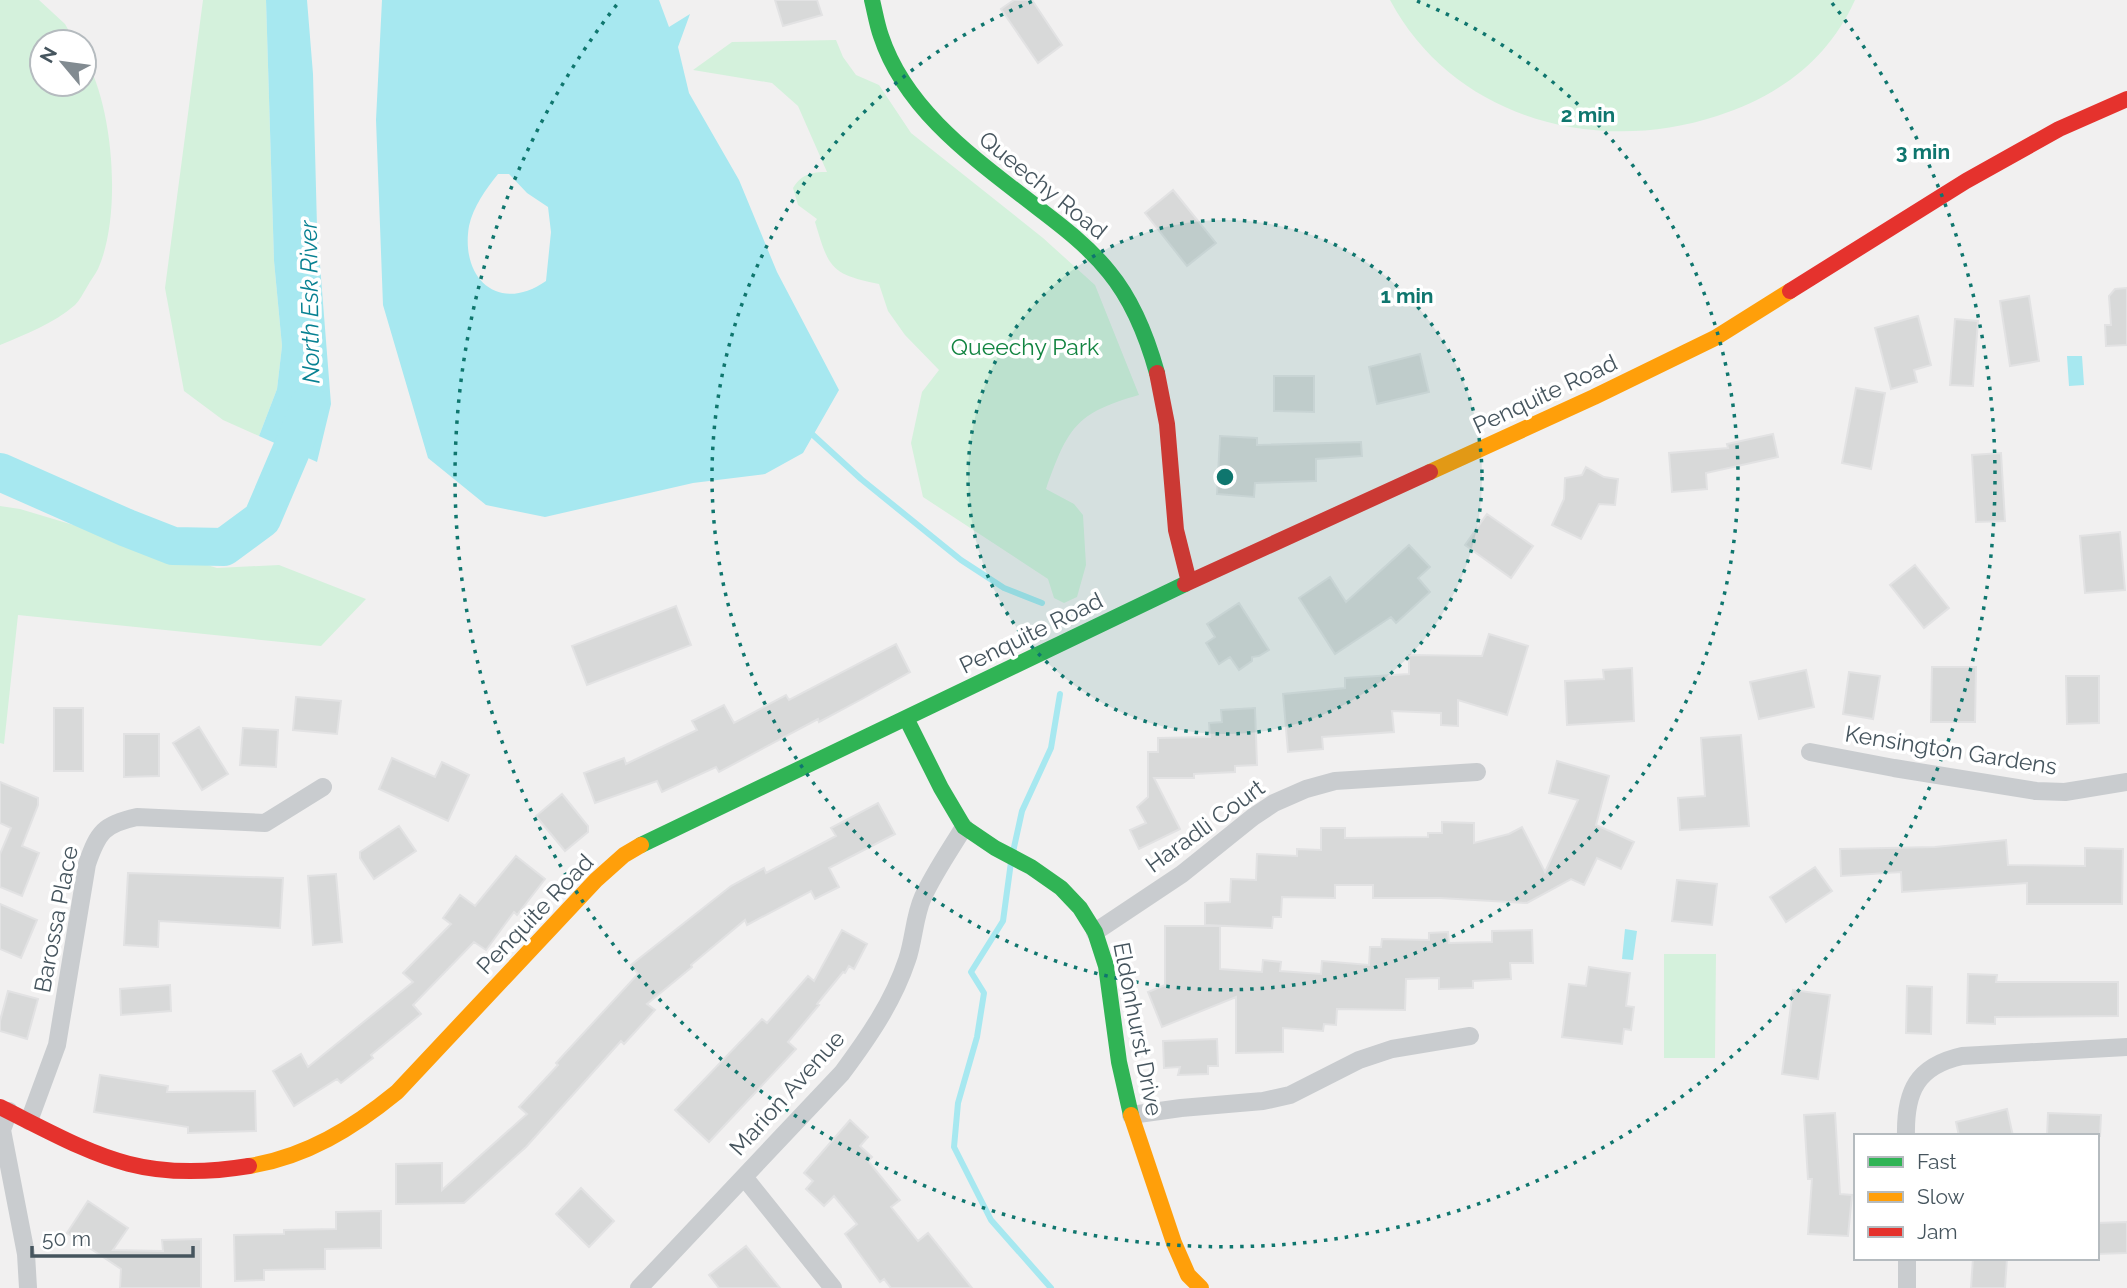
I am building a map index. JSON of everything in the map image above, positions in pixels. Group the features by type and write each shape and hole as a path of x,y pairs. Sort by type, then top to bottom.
{"street":[{"name":"Queechy Road","path":"872,0 885,50 902,82 925,114 969,155 1077,239 1122,288 1153,361 1165,410 1176,529 1189,582"},
{"name":"Penquite Road","path":"5,1109 103,1157 136,1167 168,1171 209,1172 246,1167 290,1157 327,1140 363,1120 397,1092 596,880 624,855 655,836 1189,582 1594,397 1716,338 1966,181 2059,129 2127,99"},
{"name":"Eldonhurst Drive","path":"906,718 964,827 1061,888 1080,908 1095,932 1106,966 1119,1062 1131,1115 1174,1243 1188,1275 1201,1288"},
{"name":"Kensington Gardens","path":"1810,752 2036,790 2065,792 2127,782"},
{"name":"Haradli Court","path":"1095,932 1182,874 1273,803 1306,789 1335,781 1477,772"},
{"name":"Barossa Place","path":"29,1121 57,1045 87,864 94,843 104,828 137,817 265,823 323,788"},
{"name":"Marion Avenue","path":"639,1288 842,1073 884,1011 908,957 922,899 964,827"},
{"path":"1131,1115 1263,1101 1290,1095 1359,1060 1392,1049 1470,1036"},
{"path":"1906,1134 1905,1113 1911,1092 1924,1072 1943,1060 1962,1056 2127,1047"},
{"path":"5,1109 2,1130 26,1254 28,1288"},
{"path":"744,1177 833,1288"},
{"path":"1907,1260 1907,1288"}],"green space":[{"path":"0,0 39,0 67,28 28,28 28,98 98,98 98,90 108,131 111,161 110,220 106,247 98,269 75,305 48,323 0,345"},
{"path":"203,0 266,0 274,261 282,346 277,389 259,436 223,420 184,391 165,288"},
{"path":"1390,0 1855,0 1831,41 1816,58 1799,73 1761,98 1717,116 1671,127 1623,131 1577,128 1531,117 1489,99 1451,74 1417,41"},
{"name":"Queechy Park","path":"836,40 843,57 856,75 879,85 911,133 1043,238 1095,285 1139,395 1101,409 1077,426 1061,451 1046,489 1074,504 1083,515 1086,565 1077,597 1064,603 1054,598 1048,579 923,497 911,443 922,392 939,370 905,335 888,311 879,284 850,277 834,267 824,250 815,222 817,219 798,205 793,188 796,183 807,175 827,172 798,106 772,83 693,70 732,42"},
{"path":"0,506 20,509 217,568 279,565 366,599 321,646 18,615 4,744 0,743"},
{"path":"1664,954 1716,954 1715,1058 1664,1058"}],"water":[{"path":"266,0 307,0 313,74 317,227 331,404 317,462 259,436 277,389 282,346 274,261"},
{"path":"382,0 659,0 669,27 690,14 678,47 689,93 739,180 777,272 839,390 803,453 765,474 693,483 545,517 486,505 428,458 383,305 376,120","holes":["498,174 509,174 527,193 548,207 551,232 546,281 529,290 513,294 486,286 471,262 468,245 469,226 480,198"]},
{"path":"2067,356 2082,356 2084,385 2069,386"},
{"path":"1625,929 1637,931 1633,960 1622,959"}],"building":[{"path":"775,0 817,0 822,15 783,26"},
{"path":"1014,0 1032,0 1062,45 1038,63 1001,9"},
{"path":"1173,190 1216,243 1187,266 1145,213"},
{"path":"2127,288 2127,345 2106,346 2105,325 2111,325 2109,296 2115,289"},
{"path":"2029,296 2039,361 2010,366 2000,301"},
{"path":"1918,316 1931,365 1914,370 1917,382 1891,389 1875,328"},
{"path":"1955,319 1978,321 1973,386 1950,385"},
{"path":"1420,354 1429,392 1377,404 1369,367"},
{"path":"1274,376 1314,376 1314,412 1274,411"},
{"path":"1856,388 1885,393 1871,469 1842,463"},
{"path":"1773,434 1778,457 1706,473 1707,489 1672,492 1669,453 1728,448 1727,444"},
{"path":"1220,436 1257,438 1257,445 1361,442 1362,456 1316,459 1316,481 1255,483 1254,497 1217,494"},
{"path":"2001,453 2005,521 1976,522 1972,455"},
{"path":"1586,467 1604,477 1618,479 1615,505 1599,504 1581,539 1552,525 1564,499 1565,478 1582,475"},
{"path":"1487,514 1533,546 1511,578 1465,545"},
{"path":"2120,532 2125,590 2085,593 2080,536"},
{"path":"1409,545 1430,567 1418,578 1430,592 1396,623 1391,617 1335,654 1299,598 1330,577 1346,602"},
{"path":"1915,565 1949,608 1924,628 1890,585"},
{"path":"1239,603 1269,650 1252,657 1252,661 1239,670 1230,657 1219,664 1206,643 1215,637 1207,624"},
{"path":"676,606 691,645 587,685 572,646"},
{"path":"1489,634 1528,646 1507,715 1458,700 1458,726 1441,725 1441,713 1392,711 1394,732 1322,737 1323,749 1288,752 1283,694 1345,688 1345,678 1409,674 1409,655 1482,656"},
{"path":"896,644 910,672 819,722 818,719 719,772 716,767 662,792 657,781 595,803 584,773 624,758 626,764 697,730 692,721 724,705 734,723 786,695 789,700"},
{"path":"1932,667 1976,667 1975,722 1931,722"},
{"path":"1632,668 1634,721 1567,725 1565,681 1604,679 1603,670"},
{"path":"1806,670 1814,707 1759,719 1750,682"},
{"path":"1849,672 1880,676 1873,719 1843,714"},
{"path":"2066,676 2099,676 2099,723 2067,724"},
{"path":"296,697 341,701 337,734 293,730"},
{"path":"54,708 83,708 83,771 54,771"},
{"path":"1255,708 1257,765 1235,766 1235,772 1194,774 1194,778 1154,778 1180,829 1139,849 1130,830 1146,823 1137,807 1148,797 1148,752 1158,752 1158,738 1210,737 1209,723 1222,722 1221,710"},
{"path":"199,727 228,774 202,790 173,743"},
{"path":"243,728 278,730 276,767 240,765"},
{"path":"124,734 159,734 159,776 124,777"},
{"path":"1741,735 1749,826 1680,830 1678,798 1705,796 1701,738"},
{"path":"392,758 435,777 442,762 469,775 448,821 379,789"},
{"path":"1557,761 1609,776 1596,825 1634,842 1621,869 1597,858 1584,885 1571,879 1527,903 1440,898 1373,898 1373,885 1335,885 1335,898 1282,897 1281,917 1273,917 1272,928 1205,925 1205,903 1230,902 1231,879 1256,880 1257,854 1297,856 1297,849 1321,850 1321,828 1345,828 1345,838 1428,837 1428,833 1442,833 1442,822 1474,823 1474,843 1509,834 1522,827 1545,872 1578,800 1549,793"},
{"path":"0,782 38,798 38,805 22,846 39,853 22,896 0,887 0,854 11,828 0,823"},
{"path":"562,794 588,826 588,832 565,851 536,816"},
{"path":"878,803 895,834 829,868 839,887 815,899 811,891 747,925 745,920 691,965 692,967 647,1004 655,1010 624,1044 621,1041 526,1147 464,1203 396,1204 396,1164 442,1163 442,1190 527,1114 519,1107 638,974 631,965 731,886 764,868 766,873 836,836 831,828"},
{"path":"399,826 416,851 374,879 360,858 360,852"},
{"path":"2006,840 2008,865 2085,866 2085,848 2123,849 2122,904 2027,904 2027,883 1902,892 1901,872 1841,876 1840,849 1935,847"},
{"path":"516,856 545,879 517,915 514,912 486,950 474,942 413,1005 421,1014 371,1055 373,1058 341,1083 337,1079 294,1106 273,1071 301,1054 308,1067 413,982 403,973 451,924 443,918 460,895 475,906"},
{"path":"1815,867 1832,891 1786,922 1770,897"},
{"path":"128,873 283,878 280,928 159,921 158,947 124,945"},
{"path":"336,874 342,942 313,945 308,876"},
{"path":"1677,880 1717,884 1712,925 1672,921"},
{"path":"0,904 37,920 21,958 0,949"},
{"path":"1165,926 1220,926 1220,969 1262,972 1263,960 1281,962 1280,971 1321,974 1322,961 1369,965 1370,947 1381,947 1382,939 1429,940 1429,933 1448,932 1449,943 1492,942 1492,931 1532,930 1533,963 1510,963 1511,979 1473,981 1473,988 1439,989 1439,978 1406,979 1405,1010 1337,1009 1336,1025 1324,1024 1323,1031 1283,1028 1283,1052 1236,1053 1236,997 1162,1027 1148,992 1165,985"},
{"path":"842,930 867,944 854,969 849,966 845,973 843,972 788,1042 796,1049 709,1142 675,1110 762,1019 767,1023 808,976 814,981"},
{"path":"1589,967 1630,973 1626,1006 1634,1007 1631,1030 1624,1029 1622,1044 1562,1037 1569,984 1586,986"},
{"path":"1968,974 1997,975 1996,982 2118,982 2118,1016 1995,1017 1995,1024 1967,1023"},
{"path":"170,985 171,1011 121,1015 120,989"},
{"path":"1907,986 1932,987 1931,1034 1906,1033"},
{"path":"1793,990 1830,995 1818,1079 1782,1074"},
{"path":"8,991 38,999 27,1039 0,1031"},
{"path":"1217,1039 1218,1066 1208,1066 1208,1074 1178,1075 1180,1067 1164,1068 1163,1041"},
{"path":"100,1075 168,1086 167,1092 255,1091 256,1131 188,1133 188,1127 94,1112"},
{"path":"2007,1109 2013,1134 1959,1134 1956,1122"},
{"path":"1835,1113 1840,1194 1852,1195 1848,1236 1808,1234 1812,1179 1808,1179 1804,1115"},
{"path":"2048,1113 2101,1115 2100,1136 2047,1134"},
{"path":"850,1120 868,1137 860,1146 872,1157 868,1161 900,1200 891,1207 918,1241 928,1233 972,1288 891,1288 884,1279 880,1282 845,1234 857,1224 834,1196 824,1206 806,1189 813,1181 804,1173"},
{"path":"581,1188 614,1221 589,1247 556,1214"},
{"path":"88,1201 128,1228 113,1250 163,1251 162,1240 201,1239 201,1288 120,1288 121,1269 67,1233"},
{"path":"381,1211 381,1248 325,1249 325,1269 264,1270 264,1280 235,1281 234,1235 336,1229 336,1212"},
{"path":"2127,1222 2127,1253 2099,1254 2099,1223"},
{"path":"746,1246 780,1288 719,1288 709,1275"},
{"path":"1973,1260 2007,1260 2005,1288 1971,1288"}],"waterway":[{"name":"North Esk River","path":"0,472 173,546 224,547 262,519 309,404"},
{"path":"813,435 861,479 961,560 1004,588 1042,603"},
{"path":"1013,852 1022,811 1051,748 1060,694"},
{"path":"1011,862 1003,921 971,972 984,993 977,1037 958,1103 954,1147 991,1220 1051,1288"}],"traffic: fast":[{"path":"872,0 881,36 892,63 908,88 946,133 1066,230 1101,263 1118,283 1132,307 1157,373"},
{"path":"641,845 1185,584"},
{"path":"906,718 964,827 1061,888 1080,908 1095,932 1106,966 1119,1062 1131,1115"}],"traffic: slow":[{"path":"1430,472 1715,338 1790,291"},
{"path":"249,1166 290,1156 328,1139 397,1092 596,880 624,855 641,845"},
{"path":"1131,1115 1174,1243 1188,1275 1201,1288"}],"traffic: jam":[{"path":"1790,291 1966,181 2059,129 2127,99"},
{"path":"1157,373 1167,424 1176,530 1189,582"},
{"path":"1185,584 1430,472"},
{"path":"0,1107 91,1151 147,1168 211,1171 249,1166"}]}
